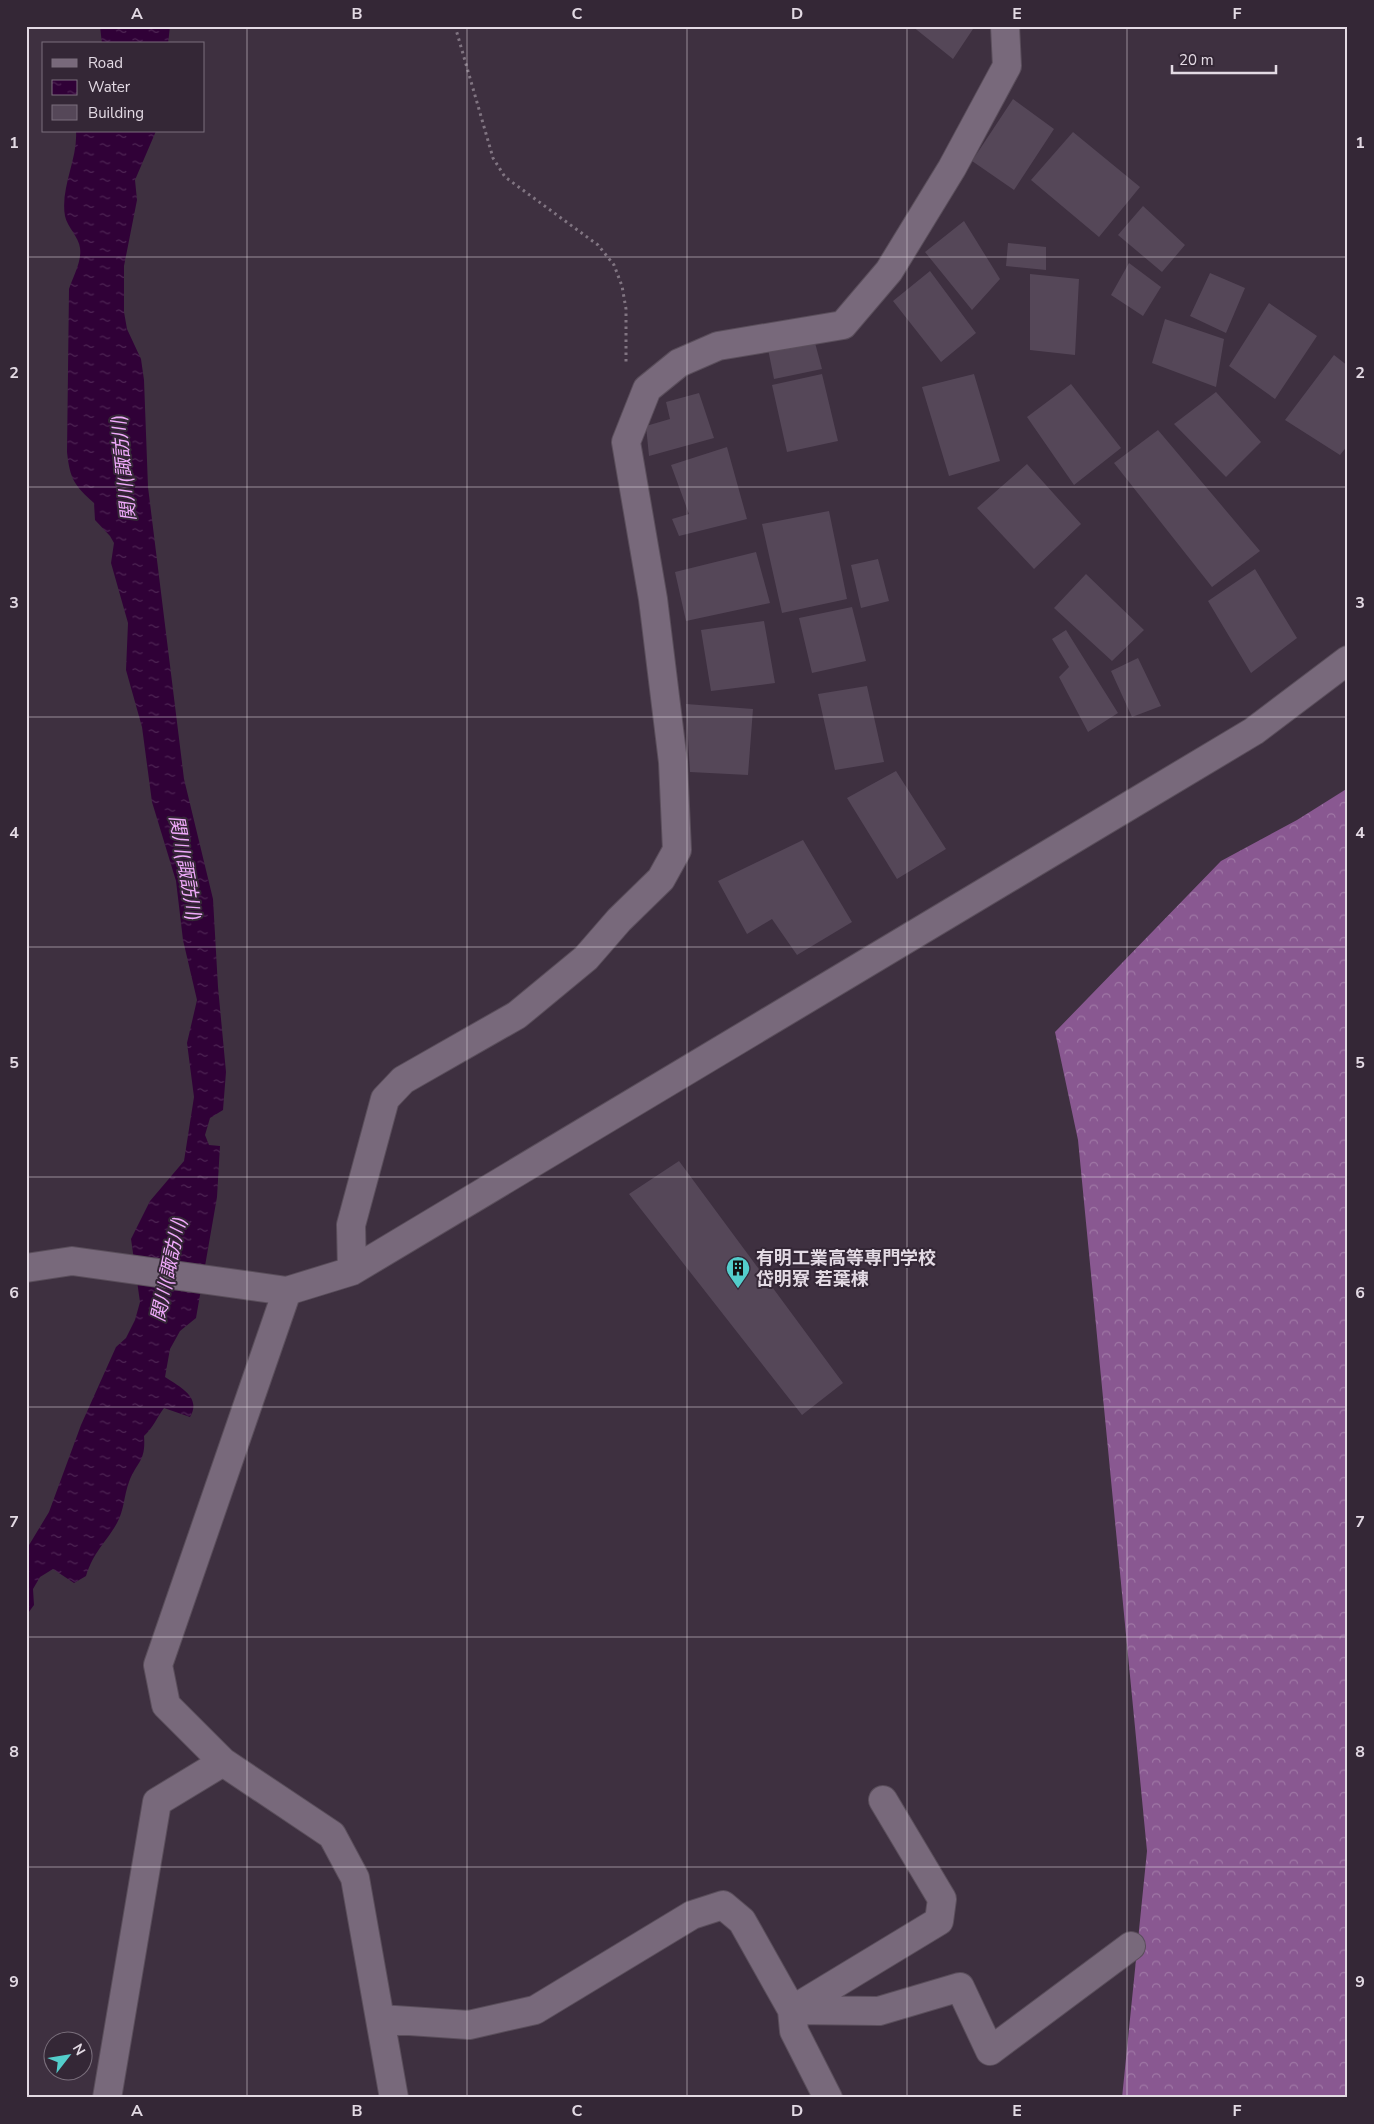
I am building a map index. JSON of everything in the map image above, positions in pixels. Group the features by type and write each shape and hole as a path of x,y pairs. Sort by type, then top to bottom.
{"street":[{"path":"352,1271 351,1225 385,1099 403,1080 517,1015 586,958 619,920 661,879 677,850 671,743 652,599 626,442 647,389 679,363 718,346 843,325 889,271 952,168 1007,66 1005,26"},
{"path":"26,1268 72,1261 286,1291 352,1271 1254,731 1348,660"},
{"path":"286,1291 158,1665 166,1705 223,1762 332,1835 354,1878 394,2098"},
{"path":"107,2098 157,1802 223,1762"},
{"path":"792,2010 939,1921 942,1899 883,1800"},
{"path":"380,2019 469,2025 535,2010 692,1915 723,1905 742,1921 792,2010 794,2031 828,2098"},
{"path":"792,2010 879,2011 960,1987 990,2051 1131,1946"}],"path":[{"path":"455,26 492,158 505,177 598,245 614,265 622,286 626,309 626,366"}],"green space":[{"path":"1348,788 1348,2098 1122,2098 1147,1851 1078,1140 1055,1032 1221,861 1297,820"}],"water":[{"path":"100,26 170,26 168,42 102,42"},
{"name":"関川(諏訪川)","path":"76,132 156,132 135,180 137,200 124,266 124,312 127,329 141,359 144,380 148,487 184,779 213,899 218,987 226,1072 223,1110 210,1118 205,1135 209,1145 220,1146 217,1197 196,1318 180,1331 170,1349 165,1377 188,1393 193,1404 193,1410 190,1417 164,1408 144,1436 144,1451 129,1482 119,1518 96,1554 86,1576 74,1583 53,1569 40,1577 33,1589 34,1605 26,1616 26,1550 49,1512 81,1425 116,1347 126,1338 135,1320 140,1302 131,1239 150,1201 184,1161 194,1097 187,1043 197,1000 183,940 176,881 152,802 142,727 126,670 128,623 111,563 114,543 95,520 94,503 74,481 67,452 69,289 80,253 78,240 66,220 64,205 76,142"}],"building":[{"path":"912,26 975,26 953,59"},
{"path":"1013,99 1054,129 1014,190 972,161"},
{"path":"1073,132 1140,187 1099,237 1031,180"},
{"path":"1143,206 1185,245 1162,272 1118,235"},
{"path":"964,221 1000,279 972,310 925,252"},
{"path":"1008,243 1046,247 1046,270 1006,266"},
{"path":"1129,263 1161,287 1143,316 1111,295"},
{"path":"930,271 976,333 941,362 893,301"},
{"path":"1210,273 1245,288 1226,333 1190,316"},
{"path":"1030,274 1079,279 1075,355 1030,350"},
{"path":"1269,303 1317,336 1275,399 1229,366"},
{"path":"1165,319 1224,339 1216,387 1152,363"},
{"path":"814,339 822,369 774,379 768,349"},
{"path":"1334,355 1348,366 1348,445 1340,455 1285,420"},
{"path":"822,374 838,441 787,452 772,385"},
{"path":"974,374 1000,461 949,476 922,387"},
{"path":"1071,384 1121,448 1074,485 1027,417"},
{"path":"1216,392 1261,442 1226,477 1174,424"},
{"path":"699,393 714,438 649,456 646,426 670,419 666,402"},
{"path":"1158,430 1260,551 1212,587 1114,463"},
{"path":"727,447 747,519 679,536 672,519 689,514 671,465"},
{"path":"1027,464 1081,524 1034,569 977,508"},
{"path":"829,511 847,599 782,613 762,524"},
{"path":"756,552 770,603 686,621 675,572"},
{"path":"878,559 889,601 861,608 851,565"},
{"path":"1255,569 1297,638 1251,673 1208,601"},
{"path":"1086,574 1144,630 1112,661 1054,608"},
{"path":"852,607 866,661 812,673 799,618"},
{"path":"764,621 775,683 711,691 701,630"},
{"path":"1066,630 1118,713 1088,732 1059,677 1069,667 1052,639"},
{"path":"1138,658 1161,706 1132,717 1111,671"},
{"path":"867,686 884,762 835,770 818,694"},
{"path":"686,704 753,709 748,775 690,772"},
{"path":"896,771 946,849 897,879 847,798"},
{"path":"803,840 852,922 797,955 772,919 747,934 718,881"},
{"name":"有明工業高等専門学校 岱明寮 若葉棟","path":"679,1161 843,1383 802,1415 629,1194"}],"place":[{"name":"有明工業高等専門学校 岱明寮 若葉棟","path":"738,1289"}]}
